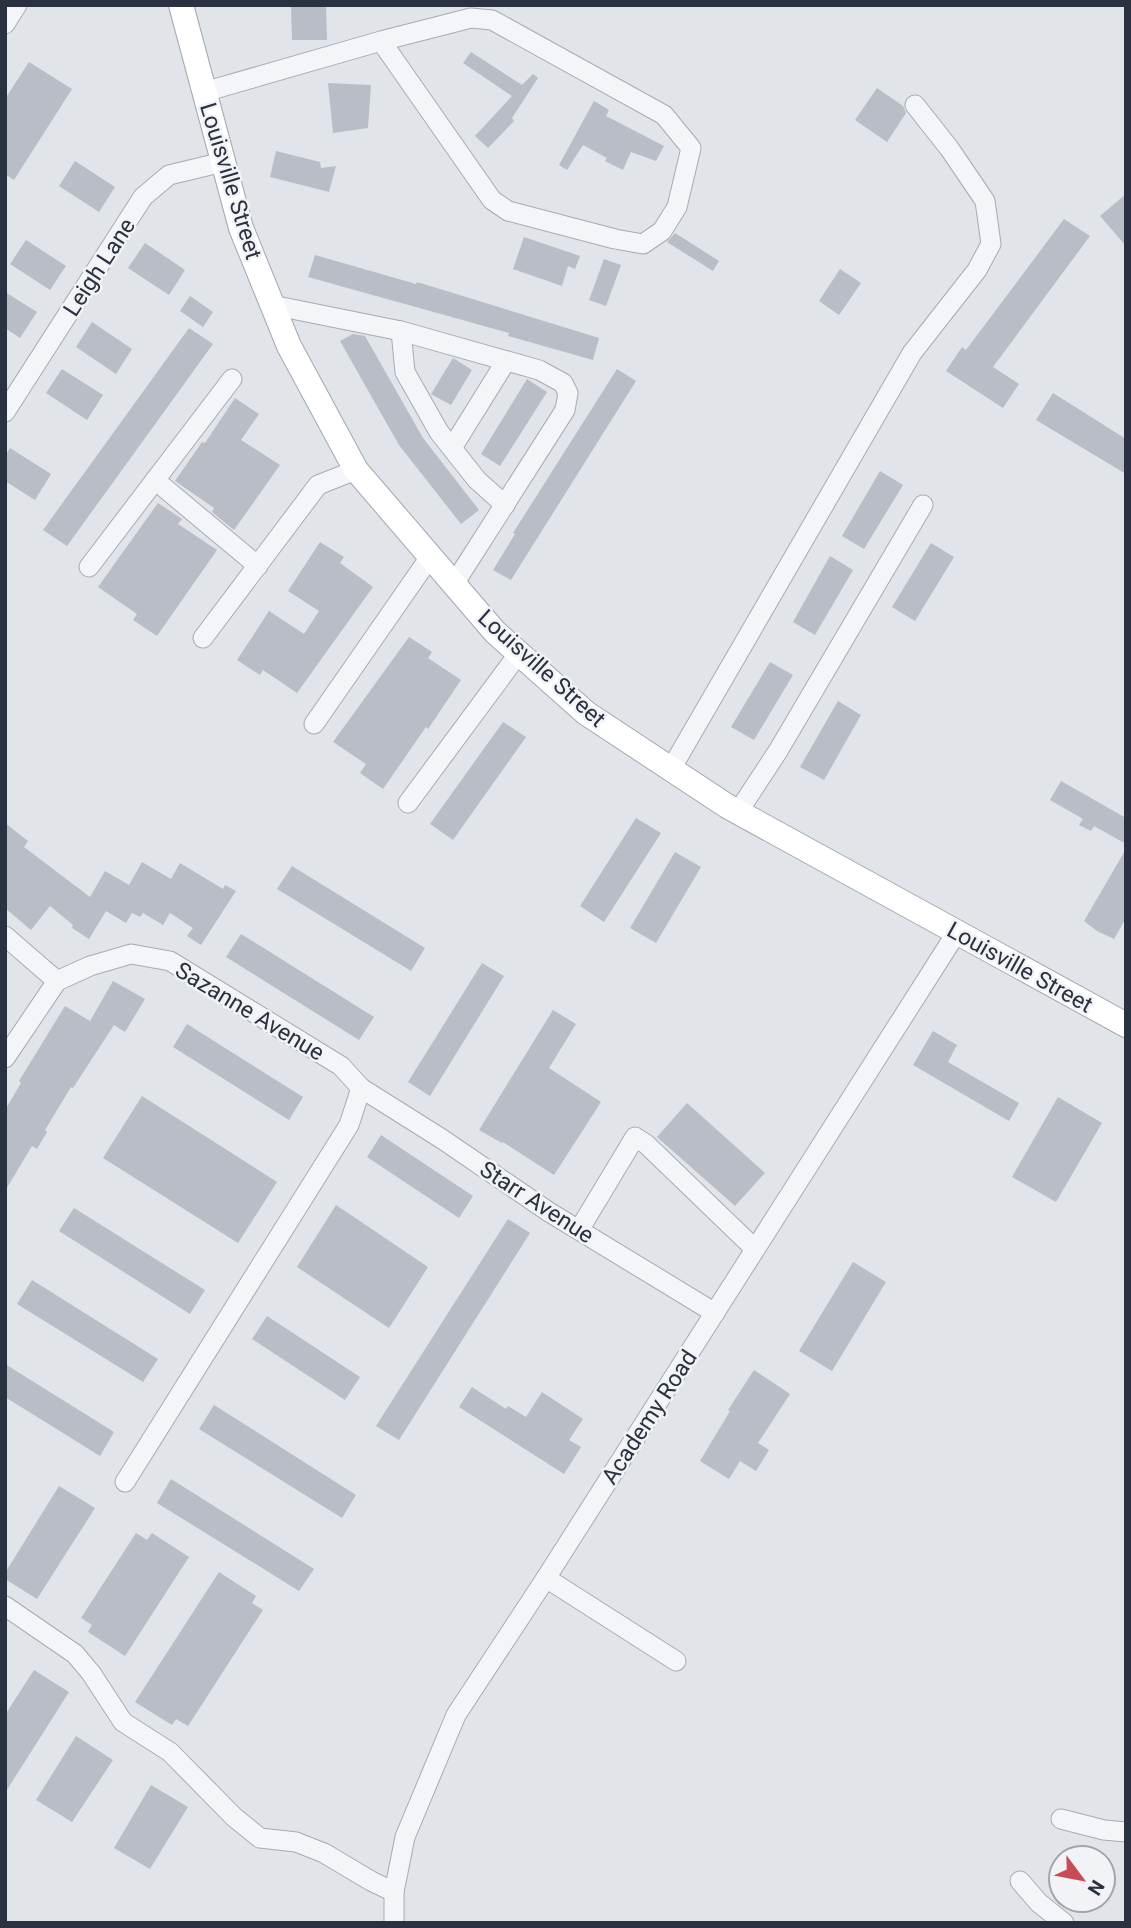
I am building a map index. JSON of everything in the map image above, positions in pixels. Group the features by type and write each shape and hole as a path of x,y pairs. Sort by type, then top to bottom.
{"main road":[{"name":"Louisville Street","path":"181,5 241,228 289,346 356,470 495,632 586,713 738,813 1126,1025"}],"street":[{"path":"5,24 17,5"},
{"path":"204,92 381,41 471,18 492,20 664,115 691,148 677,207 662,231 643,244 508,211 492,200 381,41"},
{"path":"671,769 912,353 977,270 992,244 985,201 949,148 915,105"},
{"name":"Leigh Lane","path":"5,412 143,197 169,175 223,162"},
{"path":"272,305 401,331 539,370 564,383 568,393 565,410 454,584"},
{"path":"401,331 405,372 439,432 477,480 505,505"},
{"path":"452,447 506,361"},
{"path":"89,567 232,379"},
{"path":"203,638 318,485 356,470"},
{"path":"155,480 258,566"},
{"path":"738,813 778,751 923,505"},
{"path":"314,724 430,557"},
{"path":"408,803 519,653"},
{"name":"Academy Road","path":"394,1923 394,1892 405,1838 456,1715 957,932"},
{"path":"5,936 57,981 5,1058"},
{"name":"Sazanne Avenue","path":"57,981 90,966 131,954 170,961 341,1066 361,1088"},
{"path":"125,1482 349,1125 361,1088"},
{"name":"Starr Avenue","path":"361,1088 579,1230 715,1313"},
{"path":"579,1230 635,1137 646,1144 755,1249"},
{"path":"546,1578 676,1661"},
{"path":"5,1606 75,1654 123,1721 170,1752 234,1817 260,1838 296,1842 394,1892"},
{"path":"1060,1819 1104,1830 1126,1832"},
{"path":"1020,1881 1039,1903 1064,1923"}],"building":[{"path":"291,5 326,5 327,40 292,40"},
{"path":"471,52 522,85 533,74 538,78 512,118 514,121 488,148 475,136 512,96 463,63"},
{"path":"29,62 72,89 14,180 5,174 5,99"},
{"path":"328,83 371,85 368,128 333,133"},
{"path":"877,88 903,106 906,113 887,142 855,120"},
{"path":"594,101 609,110 606,116 664,146 656,161 631,152 623,170 583,145 567,170 559,165"},
{"path":"276,151 320,162 321,168 336,166 329,192 270,177"},
{"path":"75,161 115,187 99,212 59,186"},
{"path":"1126,194 1126,246 1100,216"},
{"path":"1064,219 1090,236 993,367 1019,384 1003,408 946,371 962,347 966,350"},
{"path":"675,233 719,261 713,271 667,242"},
{"path":"524,237 580,256 575,269 568,266 562,286 513,269"},
{"path":"26,240 66,266 50,290 10,264"},
{"path":"145,243 185,270 169,295 128,268"},
{"path":"315,255 416,284 417,282 599,338 593,360 508,336 509,333 308,277"},
{"path":"604,259 621,265 606,306 589,300"},
{"path":"840,269 861,283 839,315 819,301"},
{"path":"5,292 37,312 20,338 5,328"},
{"path":"190,296 213,312 203,327 180,311"},
{"path":"92,322 132,349 116,374 76,347"},
{"path":"189,328 213,344 67,546 43,530"},
{"path":"353,334 365,336 423,438 479,510 461,524 399,445 340,341"},
{"path":"453,358 472,370 451,405 431,394"},
{"path":"62,369 103,395 87,420 46,393"},
{"path":"617,369 636,381 511,580 493,570 515,534 513,533"},
{"path":"527,379 547,392 500,466 481,454"},
{"path":"1053,393 1126,439 1126,474 1036,420"},
{"path":"235,398 259,414 241,440 280,465 234,530 212,512 214,508 175,481"},
{"path":"10,448 51,474 35,500 5,481 5,456"},
{"path":"880,471 903,485 864,549 842,536"},
{"path":"158,503 182,519 178,524 217,550 157,636 133,620 137,614 98,587"},
{"path":"320,542 344,557 340,563 373,587 297,693 263,670 260,675 237,660 269,611 304,634 319,611 288,591"},
{"path":"931,543 954,557 915,621 892,607"},
{"path":"830,556 853,570 815,635 793,622"},
{"path":"409,637 432,652 428,658 461,680 383,789 360,773 366,764 333,742"},
{"path":"770,662 793,675 754,740 731,727"},
{"path":"838,701 861,715 824,780 800,767"},
{"path":"503,722 526,737 453,840 430,824"},
{"path":"1061,781 1126,818 1126,844 1094,826 1091,831 1079,825 1083,819 1050,800"},
{"path":"636,818 661,833 604,922 580,906"},
{"path":"5,823 28,841 24,847 90,897 105,871 129,885 142,862 171,879 180,863 223,889 225,885 236,891 201,945 187,936 193,928 170,913 163,925 143,913 140,917 132,913 126,923 106,911 89,939 72,928 73,925 50,906 31,930 5,908"},
{"path":"1126,849 1126,918 1114,939 1084,921"},
{"path":"675,852 701,867 656,943 630,928"},
{"path":"292,866 425,948 411,971 277,889"},
{"path":"241,934 374,1017 359,1040 226,957"},
{"path":"482,963 504,976 430,1096 408,1082"},
{"path":"113,981 145,999 125,1032 114,1025 73,1088 71,1087 45,1130 47,1132 37,1149 32,1146 5,1191 5,1110 21,1083 19,1081 65,1006 90,1021"},
{"path":"553,1010 576,1024 549,1068 601,1102 554,1175 479,1130"},
{"path":"187,1024 303,1097 289,1120 173,1047"},
{"path":"933,1031 957,1045 948,1062 1019,1103 1009,1121 913,1065"},
{"path":"142,1096 277,1182 238,1243 103,1158"},
{"path":"1058,1097 1102,1123 1056,1202 1012,1177"},
{"path":"687,1103 765,1173 735,1206 657,1137"},
{"path":"381,1135 473,1196 459,1218 367,1157"},
{"path":"336,1205 428,1267 389,1328 297,1267"},
{"path":"74,1208 205,1290 190,1314 59,1231"},
{"path":"508,1219 530,1233 399,1440 376,1426"},
{"path":"853,1262 886,1282 832,1371 799,1351"},
{"path":"32,1280 158,1359 143,1382 17,1304"},
{"path":"267,1316 360,1377 345,1400 252,1339"},
{"path":"5,1364 114,1432 100,1456 5,1397"},
{"path":"754,1370 790,1394 758,1443 769,1450 756,1471 740,1461 729,1479 700,1461"},
{"path":"472,1387 506,1409 508,1406 526,1417 542,1392 583,1419 569,1440 581,1447 564,1474 459,1407"},
{"path":"214,1405 356,1495 342,1518 199,1429"},
{"path":"171,1479 314,1569 299,1591 157,1503"},
{"path":"59,1486 95,1508 37,1599 5,1579 5,1573"},
{"path":"136,1533 147,1540 152,1533 189,1557 125,1656 88,1632 92,1625 81,1618"},
{"path":"219,1572 256,1596 252,1603 263,1610 188,1726 176,1719 172,1725 135,1702"},
{"path":"34,1670 69,1692 5,1793 5,1715"},
{"path":"76,1736 113,1760 72,1822 36,1800"},
{"path":"151,1785 188,1807 150,1869 114,1848"}]}
